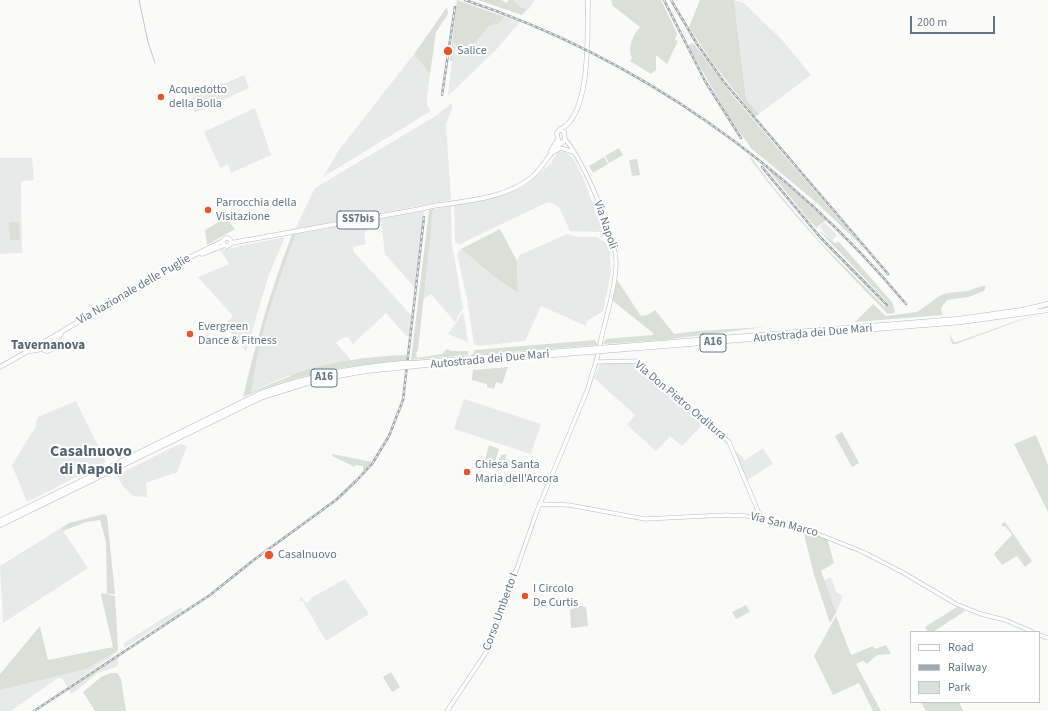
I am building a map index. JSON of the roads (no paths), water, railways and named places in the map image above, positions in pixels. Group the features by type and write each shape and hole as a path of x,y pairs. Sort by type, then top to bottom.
{"highway":[{"path":"1012,313 1048,304"},
{"path":"1012,313 1048,310"},
{"name":"Autostrada dei Due Mari","path":"0,521 248,401 290,383 320,375 357,368 959,319 1012,313"},
{"name":"Autostrada dei Due Mari","path":"0,525 235,407"}],"main road":[{"path":"560,142 578,106 585,79 588,0"},
{"path":"560,142 557,132 569,122"},
{"path":"561,129 564,136"},
{"name":"Via Napoli","path":"564,136 586,172 612,242 616,259 616,272 600,344"},
{"name":"Via Napoli","path":"560,142 575,154"},
{"name":"SS7bis","path":"231,243 228,237 224,243 229,245 231,243 499,194 516,187 534,175 560,142"},
{"name":"SS7bis","path":"548,159 560,142"},
{"path":"552,154 561,148 575,154"},
{"name":"Via Nazionale delle Puglie","path":"0,368 172,266 224,243"},
{"name":"Via Nazionale delle Puglie","path":"52,344 58,336 174,268 224,243"},
{"path":"43,348 45,342 52,344"},
{"name":"SS7bis","path":"43,348 49,351 52,348 52,344"},
{"name":"Via Nazionale delle Puglie","path":"31,350 43,348"},
{"path":"539,504 587,391 598,355"},
{"name":"Via Don Pietro Orditura","path":"596,362 636,361 729,442 760,518"},
{"name":"Via San Marco","path":"539,504 569,505 645,519 726,515 760,518 798,526 843,543 895,568 956,604 981,614 1005,620 1031,631"},
{"name":"Corso Umberto I","path":"447,711 489,648 539,504"}],"waterway":[{"path":"139,0 148,42 155,63"}],"railway":[{"path":"465,0 529,24 590,52 650,85 706,121 761,162 812,206 861,253 906,304"},
{"path":"664,0 705,81 741,138"},
{"path":"671,0 697,44 724,82 888,274"},
{"path":"442,95 455,7"},
{"path":"762,167 820,237 887,305"},
{"path":"34,711 210,595 255,559 336,500 372,464 389,436 403,400 424,217"}],"place":[{"name":"Salice","path":"448,51"},
{"name":"Acquedotto della Bolla","path":"161,97"},
{"name":"Parrocchia della Visitazione","path":"208,210"},
{"name":"Evergreen Dance & Fitness","path":"190,334"},
{"name":"Chiesa Santa Maria dell'Arcora","path":"467,472"},
{"name":"Casalnuovo","path":"269,555"},
{"name":"I Circolo De Curtis","path":"525,596"}],"district":[{"name":"Tavernanova","path":"48,346"},
{"name":"Casalnuovo di Napoli","path":"91,461"}]}
